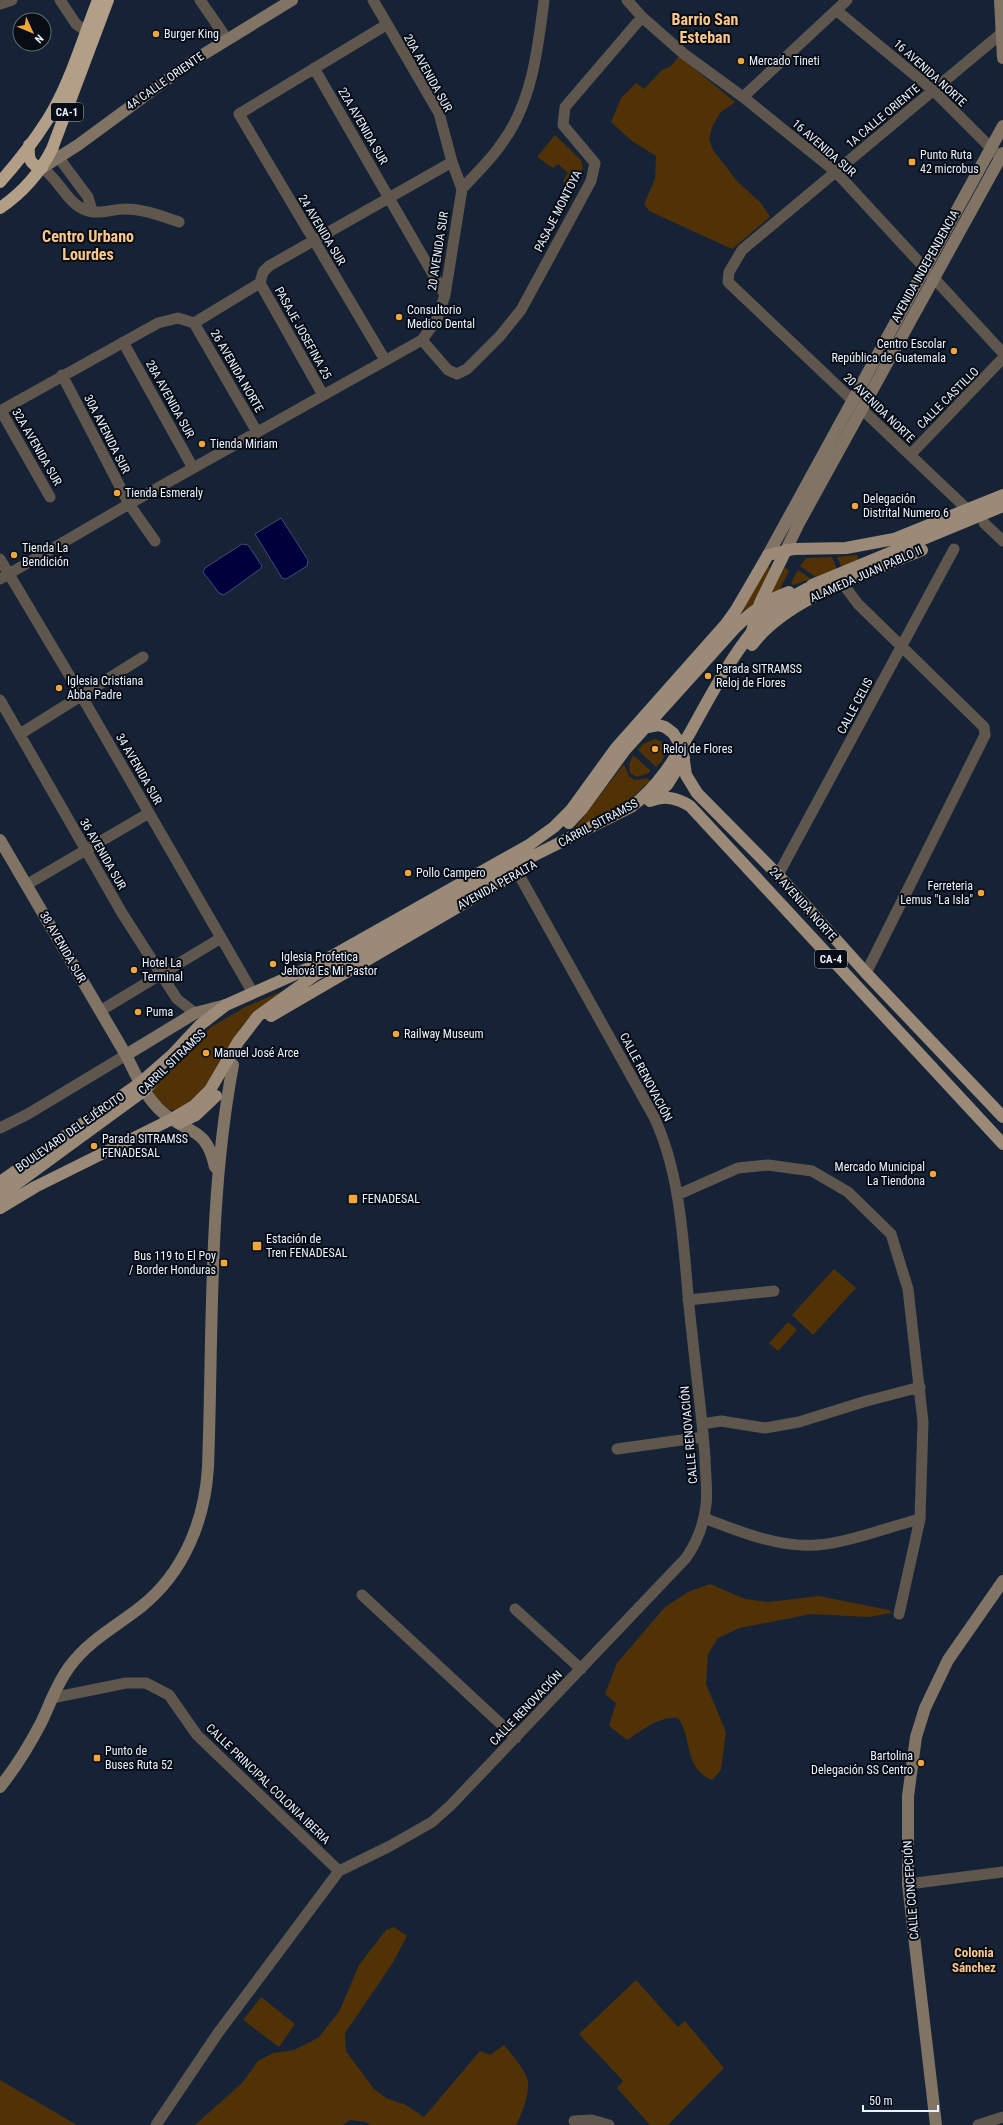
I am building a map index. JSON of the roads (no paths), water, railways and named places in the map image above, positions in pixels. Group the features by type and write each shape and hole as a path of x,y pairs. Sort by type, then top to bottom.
{"highway":[{"name":"CA-1","path":"0,182 49,118 62,92 98,0"},
{"name":"CA-1","path":"0,208 16,195 55,154 108,0"},
{"path":"29,145 29,159 32,164 42,168"}],"main road":[{"name":"ALAMEDA JUAN PABLO II","path":"768,555 786,550 839,549 872,544 907,535 1003,495"},
{"name":"CARRIL SITRAMSS","path":"515,869 572,820 645,727 735,628 757,609 779,596 819,583 1003,506"},
{"name":"ALAMEDA JUAN PABLO II","path":"744,656 768,627 789,610 843,584 1003,515"},
{"name":"AVENIDA PERALTA","path":"175,1121 188,1120 204,1109 216,1096 248,1040 262,1023 278,1010 515,869 607,827 648,803 667,785 683,752 744,656 757,609 786,550"},
{"name":"AVENIDA PERALTA","path":"142,1087 200,1025 226,1005 318,964 529,845 558,823 571,810 604,762 731,618 768,555"},
{"name":"CARRIL SITRAMSS","path":"0,1196 142,1087 216,1019 241,1005 315,975 631,807 644,798 683,752 751,633 779,606 819,583"},
{"path":"628,734 645,727 658,725 665,727 673,733 683,752"},
{"name":"24 AVENIDA NORTE","path":"683,752 686,775 697,793 778,875 866,973 1003,1117"},
{"name":"24 AVENIDA NORTE","path":"648,803 664,797 674,798 690,806 1003,1144"},
{"name":"CARRIL SITRAMSS","path":"0,1208 35,1187 175,1121 203,1099 216,1082 238,1042 258,1016 315,975"},
{"name":"BOULEVARD DEL EJÉRCITO","path":"0,1182 142,1087"}],"street":[{"path":"0,4 12,0"},
{"path":"60,0 76,24 86,31"},
{"path":"200,0 227,39"},
{"name":"4A CALLE ORIENTE","path":"55,154 191,62 292,0"},
{"name":"20A AVENIDA SUR","path":"373,0 386,25 439,113 452,162"},
{"path":"462,189 503,143 521,109 538,48 544,0"},
{"name":"16 AVENIDA SUR","path":"627,0 642,17 692,60 744,97 836,172 925,266 1003,353"},
{"path":"744,97 847,0"},
{"path":"1000,0 1003,58"},
{"name":"16 AVENIDA NORTE","path":"836,10 934,91 991,149 1002,157"},
{"name":"PASAJE MONTOYA","path":"422,340 448,370 457,374 467,369 500,336 521,310 591,181 595,163 563,125 565,107 642,17"},
{"path":"314,68 386,25"},
{"name":"1A CALLE ORIENTE","path":"742,250 1002,33"},
{"name":"24 AVENIDA SUR","path":"314,68 239,114 384,360"},
{"name":"22A AVENIDA SUR","path":"314,68 445,295"},
{"name":"AVENIDA INDEPENDENCIA","path":"768,555 1003,126"},
{"path":"55,154 88,197 92,212"},
{"name":"AVENIDA INDEPENDENCIA","path":"786,550 799,523 934,277 1002,157"},
{"path":"0,411 62,375 158,323 178,318 194,323 260,283 263,272 269,266 312,240 452,162"},
{"name":"20 AVENIDA SUR","path":"422,340 436,319 445,295 462,189 452,162"},
{"path":"42,168 50,173 74,202 81,208 92,212 125,209 142,210 179,222"},
{"name":"20 AVENIDA NORTE","path":"742,250 729,272 728,282 968,510"},
{"name":"PASAJE JOSEFINA 25","path":"260,283 323,395"},
{"name":"26 AVENIDA NORTE","path":"194,323 257,432"},
{"path":"4,577 129,504 422,340"},
{"name":"28A AVENIDA SUR","path":"124,342 193,468"},
{"name":"CALLE CASTILLO","path":"910,455 1003,358"},
{"name":"30A AVENIDA SUR","path":"62,375 129,504 155,541"},
{"name":"32A AVENIDA SUR","path":"0,411 50,497"},
{"path":"984,523 1003,541"},
{"name":"CALLE CELIS","path":"778,875 954,549"},
{"name":"34 AVENIDA SUR","path":"0,559 4,577 81,695 253,993"},
{"path":"843,584 858,604 984,727 985,735 866,973"},
{"path":"20,734 143,657"},
{"name":"36 AVENIDA SUR","path":"0,700 122,913 176,999 194,1013"},
{"path":"26,884 149,813"},
{"name":"38 AVENIDA SUR","path":"0,840 126,1055"},
{"name":"CALLE RENOVACIÓN","path":"339,1871 390,1846 432,1822 450,1806 686,1558 698,1536 704,1518 707,1495 702,1424 680,1211 661,1134 654,1117 515,869"},
{"path":"100,1011 221,938"},
{"name":"AVENIDA PERALTA","path":"126,1055 194,1013 226,1005"},
{"path":"0,1128 28,1114 126,1055 142,1087 153,1103 175,1121 203,1138 212,1155 217,1174"},
{"path":"0,1787 28,1747 52,1698 69,1668 89,1644 142,1606 168,1579 194,1536 199,1521 207,1486 208,1467 211,1313 217,1174 233,1065"},
{"path":"677,1195 738,1168 768,1165 812,1171 848,1192 891,1234 908,1289 923,1422 920,1519 899,1614"},
{"path":"688,1300 774,1291"},
{"path":"702,1424 721,1421 765,1428 785,1424 920,1387"},
{"path":"617,1449 703,1437"},
{"path":"704,1518 745,1534 799,1545 831,1544 920,1519"},
{"name":"CALLE CONCEPCIÓN","path":"936,2125 908,1884 908,1796 918,1730 925,1708 948,1660 1003,1581"},
{"path":"362,1595 516,1738"},
{"path":"515,1609 581,1669"},
{"name":"CALLE PRINCIPAL COLONIA IBERIA","path":"52,1698 126,1683 146,1683 169,1695 197,1735 339,1871"},
{"path":"156,2125 218,2033 339,1871"},
{"path":"908,1884 1003,1872"},
{"path":"978,2125 1003,2117"},
{"path":"574,2121 592,2120 609,2125"}],"place":[{"name":"Burger King","path":"156,34"},
{"name":"Mercado Tineti","path":"741,61"},
{"name":"Punto Ruta 42 microbus","path":"912,162"},
{"name":"Consultorio Medico Dental","path":"399,317"},
{"name":"Centro Escolar República de Guatemala","path":"954,351"},
{"name":"Tienda Miriam","path":"202,444"},
{"name":"Tienda Esmeraly","path":"117,493"},
{"name":"Delegación Distrital Numero 6","path":"855,506"},
{"name":"Tienda La Bendición","path":"14,555"},
{"name":"Parada SITRAMSS Reloj de Flores","path":"708,676"},
{"name":"Iglesia Cristiana Abba Padre","path":"59,688"},
{"name":"Reloj de Flores","path":"655,749"},
{"name":"Pollo Campero","path":"408,873"},
{"name":"Ferreteria Lemus \"La Isla\"","path":"981,893"},
{"name":"Iglesia Profetica Jehová Es Mi Pastor","path":"273,964"},
{"name":"Hotel La Terminal","path":"134,970"},
{"name":"Puma","path":"138,1012"},
{"name":"Railway Museum","path":"396,1034"},
{"name":"Manuel José Arce","path":"206,1053"},
{"name":"Parada SITRAMSS FENADESAL","path":"94,1146"},
{"name":"Mercado Municipal La Tiendona","path":"933,1174"},
{"name":"FENADESAL","path":"353,1199"},
{"name":"Estación de Tren FENADESAL","path":"257,1246"},
{"name":"Bus 119 to El Poy / Border Honduras","path":"224,1263"},
{"name":"Punto de Buses Ruta 52","path":"97,1758"},
{"name":"Bartolina Delegación SS Centro","path":"921,1763"}],"district":[{"name":"Barrio San Esteban","path":"705,28"},
{"name":"Centro Urbano Lourdes","path":"88,245"},
{"name":"Colonia Sánchez","path":"974,1960"}]}
